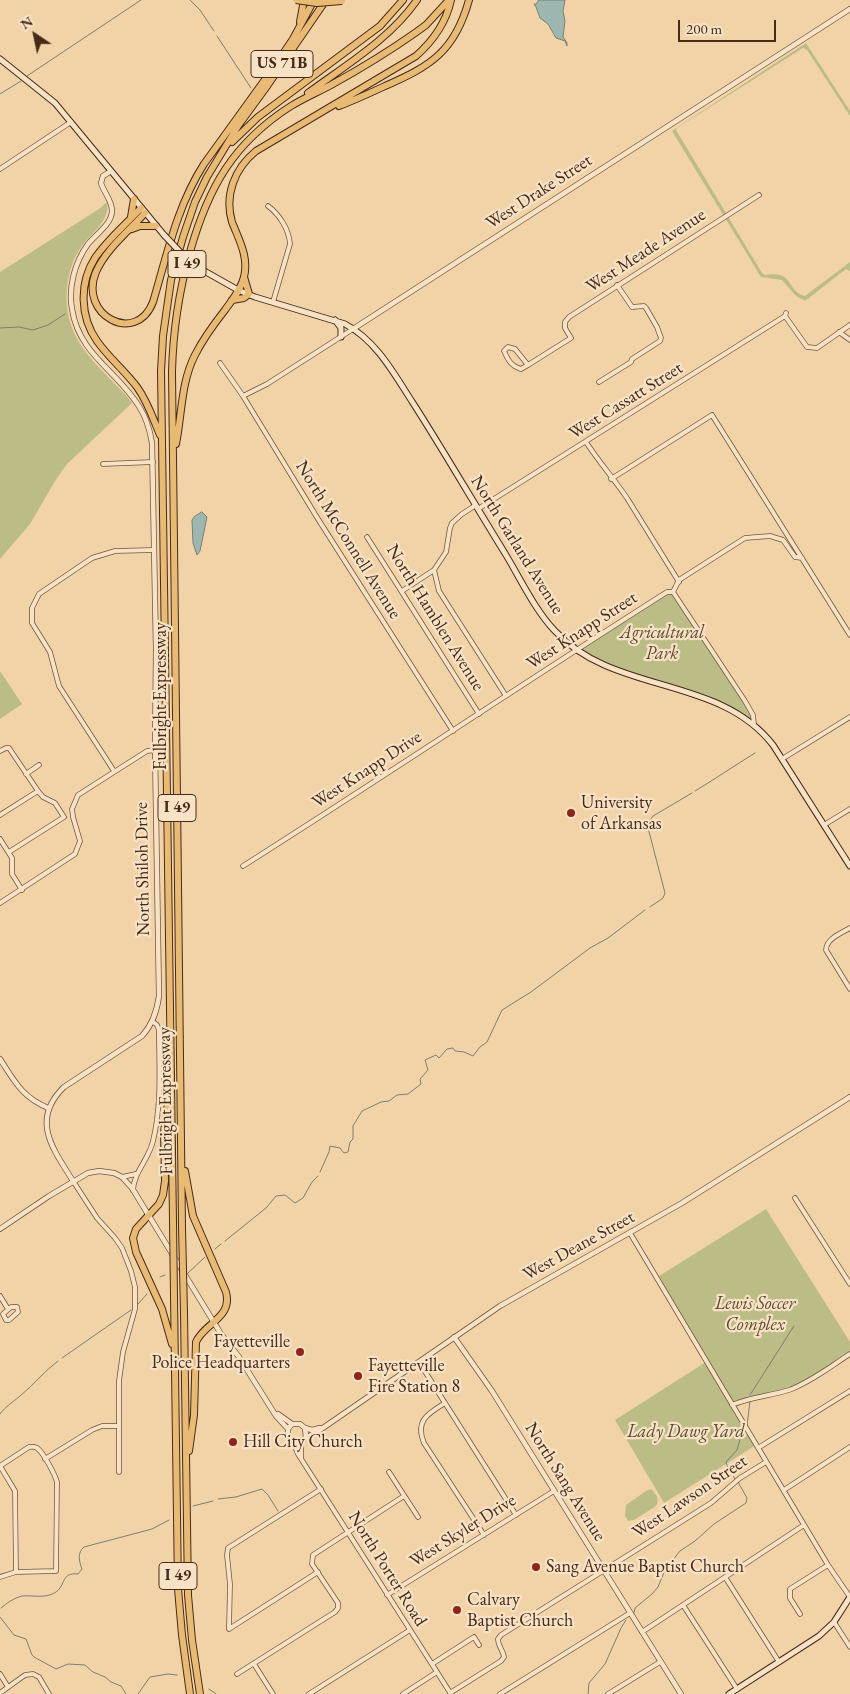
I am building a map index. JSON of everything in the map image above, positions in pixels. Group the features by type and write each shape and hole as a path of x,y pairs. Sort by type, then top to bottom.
{"highway":[{"path":"296,0 317,3 344,1"},
{"path":"299,28 304,0"},
{"path":"143,210 130,229 105,258 96,273 93,286 94,302 100,311 112,320 123,323 139,320 150,311 182,205 192,184 204,164 274,67 314,0"},
{"name":"Fulbright Expressway","path":"190,1694 178,1589 162,344 171,280 194,202 238,126 326,0"},
{"name":"I 49","path":"223,153 239,134 258,117 380,26 404,0"},
{"name":"I 49","path":"291,106 388,33 417,0"},
{"path":"232,300 244,298 249,294 249,288 244,277 244,254 232,221 230,208 230,192 235,175 244,161 256,151 410,61 433,39 443,23 450,0"},
{"name":"Fulbright Expressway","path":"200,1694 188,1595 172,372 174,336 182,284 199,222 211,193 230,161 254,134 291,106 333,84 400,44 426,25 450,0"},
{"path":"324,111 410,75 427,65 444,50 458,32 469,0"},
{"path":"131,219 134,199"},
{"path":"143,210 131,219 98,254 89,269 84,292 84,310 90,330 96,341 132,380 142,395 162,438"},
{"path":"130,229 140,226 156,226"},
{"path":"173,458 189,369 201,346 238,290 244,277"},
{"path":"171,1087 165,1122 164,1190 159,1204 136,1229 133,1243 162,1309 175,1360"},
{"path":"181,1158 193,1216 227,1296 225,1310 214,1323 199,1335 195,1347 194,1415 186,1472"}],"main road":[{"name":"North Garland Avenue","path":"0,59 17,74 48,96 156,226 183,255 206,272 238,290 335,320 353,328 373,345 386,362 548,622 564,640 592,660 615,670 716,702 733,710 754,725 768,738 850,866"},
{"path":"335,320 341,328 340,337"},
{"path":"729,1694 819,1636 834,1622 850,1597"}],"street":[{"name":"West Drake Street","path":"243,396 267,384 850,9"},
{"path":"0,169 71,122"},
{"name":"North Shiloh Drive","path":"48,1108 64,1087 147,1031 156,1014 159,996 155,750 156,650 151,436 143,413 132,397 88,349 77,329 72,309 71,289 79,260 87,246 107,224 112,214 111,203 101,183 103,176 111,171"},
{"name":"West Meade Avenue","path":"528,365 571,338 565,328 565,322 569,317 758,195"},
{"path":"268,206 274,210 286,229 290,244 273,302"},
{"path":"599,382 660,341 661,334 646,308 644,306 632,307 618,285"},
{"name":"West Cassatt Street","path":"434,570 446,552 452,523 462,514 586,442 785,314 807,347 817,348 839,332"},
{"path":"850,325 839,332 850,340"},
{"path":"508,347 515,348 528,365 521,368 514,366 508,360 504,351 508,347"},
{"name":"North McConnell Avenue","path":"220,363 243,396 318,519 453,731"},
{"path":"611,479 712,415 850,635"},
{"path":"586,442 611,479 627,498 678,582"},
{"path":"103,464 153,462"},
{"path":"754,725 753,715 745,701 673,592 678,582 745,538 770,536 783,540 795,557 802,558"},
{"name":"North Hamblen Avenue","path":"367,537 479,714"},
{"path":"114,771 59,686 50,652 32,623 32,608 39,594 92,558 115,551 154,550"},
{"path":"402,591 434,570 439,591 506,696"},
{"name":"West Knapp Street","path":"506,696 667,592 673,592"},
{"name":"West Knapp Drive","path":"243,866 506,696"},
{"path":"782,759 850,717"},
{"path":"0,751 9,748 38,791 43,797 55,804 64,817 9,852"},
{"path":"0,903 75,854 80,841 72,813 75,800 83,790 147,752 155,750"},
{"path":"26,774 39,766"},
{"path":"0,806 2,814 38,791"},
{"path":"824,825 850,809"},
{"path":"0,839 13,859 12,874 22,890"},
{"path":"850,928 828,943 826,950 850,989"},
{"path":"133,1190 134,1180 148,1156 153,1141 159,1097 159,1030 157,1025 152,1022"},
{"path":"0,1059 23,1093 37,1104 48,1108 46,1123 48,1138 54,1152 97,1218 119,1244 133,1279 136,1300 135,1309 120,1371 120,1472"},
{"name":"West Deane Street","path":"306,1437 326,1426 505,1303 691,1197 850,1097"},
{"path":"0,1229 88,1173 98,1171 114,1173 122,1177 133,1190 214,1323 239,1357 275,1413 288,1429"},
{"path":"122,1177 138,1173"},
{"path":"795,1198 850,1284"},
{"path":"630,1233 828,1565 850,1597"},
{"path":"0,1296 8,1309"},
{"name":"North Sang Avenue","path":"454,1337 486,1381 681,1694"},
{"path":"732,1404 795,1387 850,1354"},
{"path":"419,1362 516,1514"},
{"path":"758,1448 850,1391"},
{"path":"445,1403 427,1415 421,1424 420,1434 484,1536"},
{"path":"275,1413 292,1424 300,1424 305,1428 306,1437 301,1441 293,1442 288,1436 288,1429 292,1424"},
{"path":"45,1459 92,1430 102,1426 119,1426"},
{"name":"West Deane Street","path":"305,1428 312,1430 326,1426"},
{"path":"301,1441 301,1458"},
{"name":"North Porter Road","path":"293,1442 301,1458 451,1694"},
{"path":"0,1577 16,1572 56,1571 57,1482 39,1449 32,1446 0,1466 15,1491 16,1572"},
{"path":"784,1490 850,1447"},
{"name":"West Lawson Street","path":"451,1694 501,1661 504,1653 498,1643 498,1639 501,1635 711,1503 740,1478 766,1462"},
{"path":"389,1472 418,1518"},
{"path":"318,1572 229,1628 230,1584 228,1548 321,1489"},
{"name":"West Skyler Drive","path":"387,1595 554,1491"},
{"path":"237,1674 336,1612 338,1603 312,1564 312,1558 315,1553 404,1496"},
{"path":"642,1632 804,1524"},
{"path":"800,1614 790,1598 790,1589 828,1565"},
{"path":"725,1577 779,1662"},
{"path":"683,1605 737,1689"},
{"path":"500,1694 630,1613"},
{"path":"834,1622 850,1647"},
{"path":"309,1694 410,1630"},
{"path":"472,1633 479,1644"},
{"path":"432,1664 474,1637"},
{"path":"608,1694 660,1662"},
{"path":"254,1664 273,1694"},
{"path":"402,1694 437,1672"},
{"path":"0,1674 8,1687"},
{"path":"0,1693 25,1676 33,1674 39,1677 49,1694"}],"green space":[{"path":"806,43 850,111 850,116 807,50 803,48 676,130 762,273 765,275 781,275 799,293 805,296 850,262 850,271 846,269 805,301 796,296 782,280 761,277 672,131"},
{"path":"107,202 106,216 83,244 74,259 68,279 67,309 72,328 80,344 90,358 132,403 67,464 30,524 0,559 0,272"},
{"name":"Agricultural Park","path":"672,594 676,597 753,719 750,720 716,700 617,669 580,650 658,599"},
{"path":"0,671 22,704 0,719"},
{"name":"Lewis Soccer Complex","path":"766,1209 850,1342 850,1354 800,1385 732,1404 756,1445 664,1503 615,1420 706,1362 656,1278"},
{"path":"651,1489 657,1497 656,1506 634,1520 628,1521 625,1516 626,1505"}],"water":[{"path":"539,0 565,0 563,37 567,43 567,46 565,41 556,38 548,24 540,18 534,4"},
{"path":"202,512 207,517 200,551 197,555 193,543 192,520"}],"waterway":[{"path":"27,76 141,0"},
{"path":"190,0 200,10 214,31"},
{"path":"217,36 251,88"},
{"path":"0,94 21,81"},
{"path":"0,328 19,327 33,330 48,325 65,314"},
{"path":"695,791 755,753"},
{"path":"650,907 663,898 665,893 647,824 653,816 692,793"},
{"path":"320,1172 330,1146 340,1148 344,1153 348,1152 350,1142 353,1139 353,1126 362,1111 381,1102 389,1101 397,1095 408,1094 421,1084 420,1079 428,1070 425,1060 436,1055 439,1058 447,1049 453,1048 455,1051 473,1056 487,1042 502,1010 531,992 645,910"},
{"path":"225,1241 266,1208 276,1196 285,1195 295,1203 303,1198 312,1182 318,1176"},
{"path":"215,1249 221,1244"},
{"path":"188,1273 205,1257"},
{"path":"160,1277 165,1275"},
{"path":"138,1304 147,1294"},
{"path":"62,1358 131,1310"},
{"path":"750,1395 794,1326"},
{"path":"0,1414 58,1361"},
{"path":"747,1426 750,1401"},
{"path":"735,1479 726,1462 737,1450 743,1429"},
{"path":"634,1613 635,1608 658,1587 665,1570 680,1551 714,1524 746,1503 747,1498 738,1482"},
{"path":"218,1499 236,1497 262,1489 278,1511"},
{"path":"193,1506 213,1501"},
{"path":"1,1608 22,1596 44,1596 56,1592 66,1577 78,1574 82,1569 79,1560 84,1547 152,1529 169,1520"},
{"path":"0,1617 14,1635 26,1639 34,1657 56,1669 68,1664 85,1665 93,1672 121,1686 126,1694"},
{"path":"588,1694 589,1683 605,1664 626,1620"},
{"path":"138,1694 150,1677 168,1674 177,1675"},
{"path":"209,1689 216,1694"}],"place":[{"name":"University of Arkansas","path":"571,813"},
{"name":"Fayetteville Police Headquarters","path":"300,1352"},
{"name":"Fayetteville Fire Station 8","path":"358,1376"},
{"name":"Hill City Church","path":"233,1442"},
{"name":"Sang Avenue Baptist Church","path":"536,1567"},
{"name":"Calvary Baptist Church","path":"457,1610"}],"park label":[{"name":"Lady Dawg Yard","path":"686,1432"}]}
